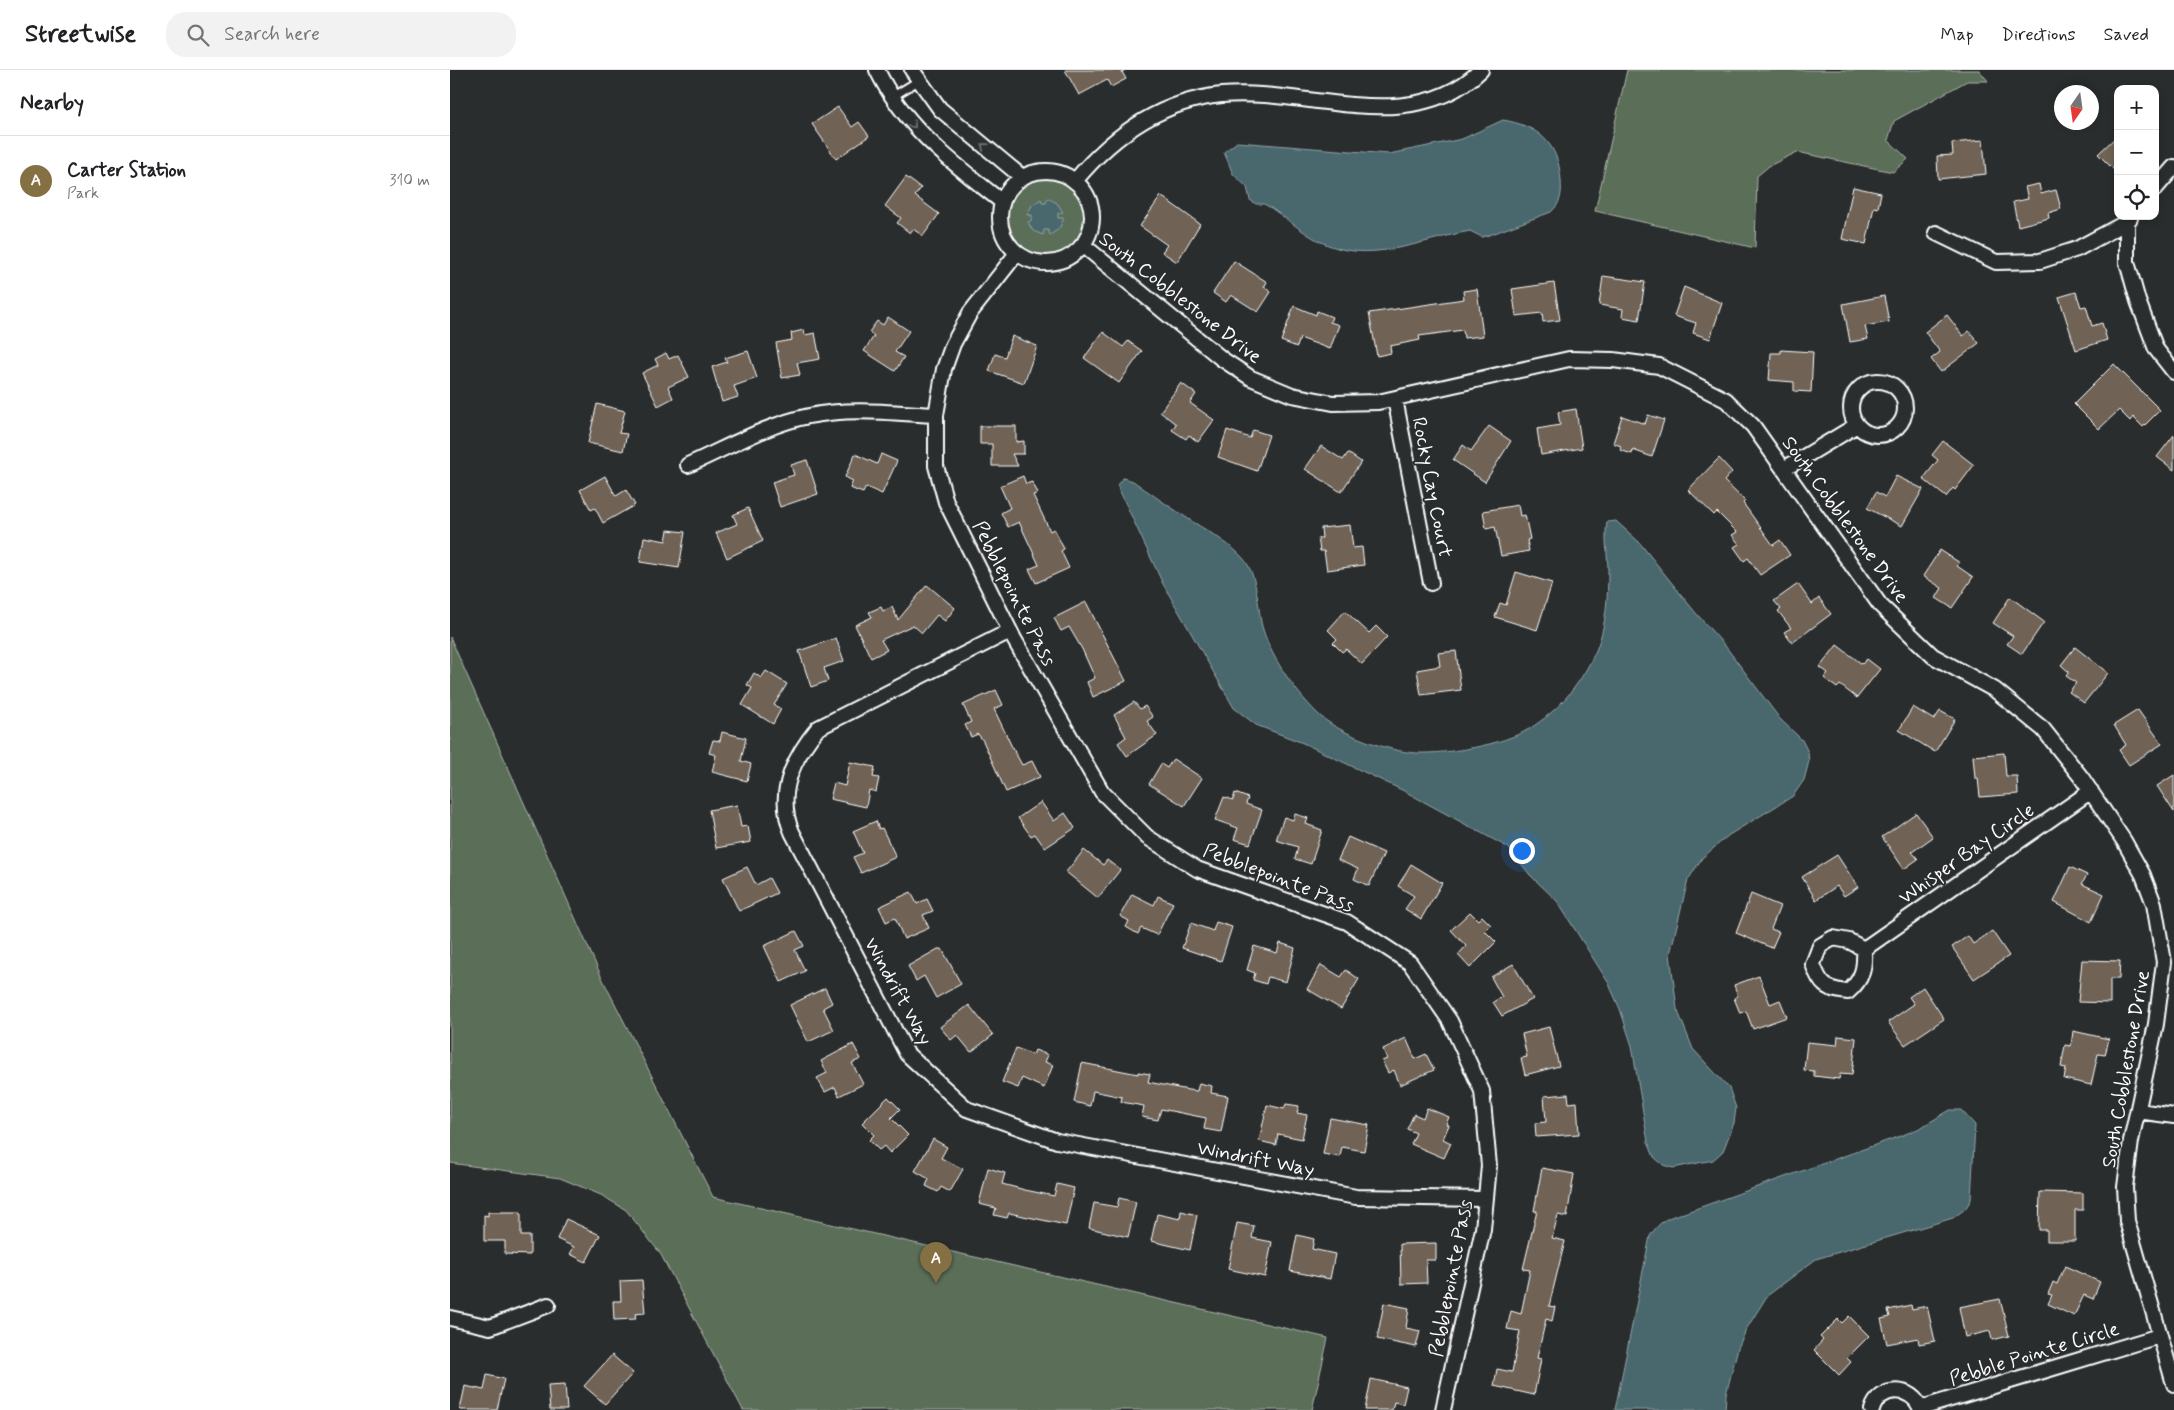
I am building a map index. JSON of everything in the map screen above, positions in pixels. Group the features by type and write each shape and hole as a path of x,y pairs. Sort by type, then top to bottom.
{"street":[{"path":"876,70 903,114 934,147 1002,202"},
{"path":"1075,180 1093,159 1128,130 1153,115 1192,101 1248,94 1376,107 1407,106 1444,94 1468,81 1481,70"},
{"path":"915,75 933,102 1022,177"},
{"path":"2159,184 2174,167"},
{"path":"1044,170 1060,172 1075,180 1087,195 1092,211 1090,232 1083,245 1071,256 1054,262 1036,262 1017,253 1005,238 999,218 1002,202 1009,188 1022,177 1044,170"},
{"path":"1936,233 1996,262 2040,261 2077,249 2127,220"},
{"path":"2129,220 2127,262 2138,301 2156,349 2174,372"},
{"name":"South Cobblestone Drive","path":"1083,245 1222,359 1265,385 1292,395 1324,402 1362,403 1395,399 1569,359 1613,360 1659,366 1726,400 1753,426 1880,605 1933,656 1995,690 2043,730 2091,791 2124,841 2143,875 2154,904 2164,962 2156,1024 2138,1111 2125,1188 2127,1221 2174,1384"},
{"name":"Pebblepointe Pass","path":"1017,253 977,303 959,333 944,369 936,415 936,466 946,502 1010,631 1102,792 1146,837 1197,868 1347,922 1410,963 1450,1021 1482,1091 1489,1166 1483,1228 1443,1410"},
{"name":"Rocky Cay Court","path":"1395,399 1431,584"},
{"path":"688,465 781,424 810,415 855,411 936,415"},
{"path":"1784,469 1858,425"},
{"name":"Windrift Way","path":"1010,631 818,728 801,748 794,763 786,790 785,817 907,1054 967,1109 1057,1141 1356,1197 1486,1198"},
{"name":"Whisper Bay Circle","path":"1864,949 2091,791"},
{"path":"2138,1111 2174,1116"},
{"path":"450,1318 490,1326 548,1306"},
{"name":"Pebble Pointe Circle","path":"1872,1410 1878,1398 1894,1390 1910,1394 1921,1409 2159,1336"}],"lane":[{"path":"892,97 915,75"}],"green space":[{"path":"1627,70 1979,70 1988,81 1967,81 1894,121 1888,140 1908,159 1893,172 1797,152 1769,166 1757,176 1755,248 1595,211"},
{"path":"1046,179 1061,182 1073,190 1081,202 1084,217 1081,232 1073,244 1061,252 1046,255 1031,252 1019,244 1011,232 1008,217 1011,202 1019,190 1031,182"},
{"path":"450,637 602,978 713,1197 1328,1338 1312,1410 743,1410 660,1253 626,1210 601,1195 560,1178 450,1163"}],"water":[{"path":"1503,120 1537,132 1551,147 1559,168 1561,186 1560,198 1554,209 1551,212 1482,237 1470,231 1394,249 1356,251 1338,248 1319,241 1271,208 1264,204 1256,204 1250,200 1247,187 1233,174 1224,152 1237,142 1389,154 1462,139"},
{"path":"1048,198 1057,203 1063,212 1058,213 1058,218 1064,218 1059,229 1050,235 1048,230 1044,230 1043,235 1033,231 1028,222 1032,220 1032,215 1027,215 1032,205 1041,199 1042,203 1046,203"},
{"path":"1123,478 1133,481 1219,538 1243,558 1251,571 1257,593 1261,622 1269,646 1291,683 1317,713 1337,728 1350,734 1378,745 1405,752 1444,752 1490,744 1518,735 1551,713 1578,683 1600,639 1608,590 1607,522 1616,521 1639,542 1695,612 1726,647 1780,719 1802,740 1808,752 1809,761 1804,780 1793,796 1729,835 1702,858 1688,880 1670,954 1677,1009 1693,1049 1729,1088 1736,1108 1734,1123 1723,1151 1713,1160 1673,1168 1663,1165 1654,1157 1648,1142 1632,1046 1620,1009 1608,982 1557,901 1530,875 1509,848 1404,791 1303,743 1256,725 1234,708 1163,584 1117,485"},
{"path":"1950,1110 1961,1110 1975,1125 1971,1200 1965,1209 1953,1218 1816,1259 1767,1296 1747,1328 1738,1348 1726,1394 1725,1410 1615,1410 1650,1236 1664,1220 1903,1135 1920,1128"}],"building":[{"path":"1065,70 1125,70 1122,72 1126,79 1111,87 1107,80 1079,95"},
{"path":"838,107 852,127 859,122 869,136 836,159 812,124"},
{"path":"2114,139 2114,170 2098,154"},
{"path":"1983,140 1986,174 1938,179 1937,156 1953,155 1952,143"},
{"path":"906,177 921,188 915,196 939,214 923,236 913,229 910,233 897,223 901,218 885,206"},
{"path":"2039,184 2041,194 2056,190 2061,209 2048,213 2049,218 2018,226 2013,202 2028,199 2025,187"},
{"path":"1853,187 1881,193 1878,208 1874,207 1866,244 1842,239"},
{"path":"1161,196 1200,224 1177,262 1162,252 1167,245 1140,226"},
{"path":"1234,261 1267,282 1264,287 1271,292 1258,312 1231,295 1226,302 1213,293"},
{"path":"1603,276 1645,282 1639,320 1622,317 1623,309 1599,305"},
{"path":"1554,283 1560,320 1543,322 1542,313 1516,316 1512,289"},
{"path":"1684,287 1722,303 1710,339 1693,333 1696,323 1674,316"},
{"path":"1477,289 1483,336 1464,338 1463,330 1419,336 1420,340 1390,346 1391,353 1377,356 1369,313 1464,299 1463,291"},
{"path":"2076,292 2081,307 2086,306 2092,326 2102,323 2107,340 2076,350 2059,297"},
{"path":"1884,296 1889,322 1865,326 1868,339 1850,342 1843,304"},
{"path":"1294,306 1316,315 1317,311 1332,317 1330,322 1339,325 1330,349 1300,338 1297,347 1281,341"},
{"path":"1947,315 1963,336 1969,331 1979,343 1941,372 1931,359 1940,352 1925,332"},
{"path":"888,317 909,331 895,352 904,357 895,371 864,351 874,336 869,332 877,321 883,325"},
{"path":"804,330 805,335 815,333 820,359 797,363 800,375 782,378 776,343 792,340 791,333"},
{"path":"1103,332 1123,347 1128,341 1142,351 1119,383 1084,358"},
{"path":"1012,336 1037,346 1024,383 989,371 995,354 1005,357"},
{"path":"1781,350 1813,352 1811,392 1794,391 1794,382 1769,380 1771,353 1781,353"},
{"path":"748,351 757,378 734,386 738,397 722,402 712,367 727,362 725,358"},
{"path":"666,353 669,359 678,355 689,377 668,387 673,398 658,406 642,373 658,365 655,359"},
{"path":"2114,364 2160,410 2143,427 2133,417 2130,421 2119,410 2099,429 2074,404"},
{"path":"1181,383 1196,394 1190,403 1214,420 1198,442 1189,435 1186,439 1172,430 1176,424 1160,412"},
{"path":"597,404 625,411 619,433 627,434 623,451 588,443"},
{"path":"1576,409 1582,448 1541,455 1537,429 1560,425 1558,412"},
{"path":"1648,415 1664,420 1652,457 1633,450 1632,454 1620,450 1621,446 1613,443 1622,416 1645,424"},
{"path":"980,426 1016,426 1016,442 1024,441 1024,454 1012,454 1018,466 992,466 992,444 980,444"},
{"path":"1489,426 1511,441 1485,482 1453,460 1463,445 1471,451"},
{"path":"1227,430 1250,438 1253,430 1269,435 1257,471 1218,457"},
{"path":"2174,435 2174,470 2157,457"},
{"path":"1943,441 1974,465 1955,490 1953,488 1946,497 1923,479 1938,460 1932,455"},
{"path":"1321,446 1343,460 1348,453 1361,462 1341,492 1305,469"},
{"path":"855,454 877,464 881,454 897,461 882,494 866,487 863,493 850,488 853,481 845,477"},
{"path":"1719,458 1732,472 1724,481 1745,501 1743,503 1773,545 1780,540 1790,555 1760,575 1748,558 1744,561 1734,547 1739,544 1732,535 1737,532 1717,512 1714,515 1688,490"},
{"path":"807,460 818,494 780,507 772,482 794,475 791,465"},
{"path":"605,476 616,496 626,490 635,505 603,523 595,508 591,510 580,490"},
{"path":"1023,476 1026,484 1032,482 1038,493 1033,495 1050,531 1054,529 1064,549 1061,551 1069,568 1036,583 1029,569 1039,565 1019,522 1008,527 1001,513 1010,508 1000,486"},
{"path":"1896,476 1923,489 1902,526 1867,508 1876,492 1885,497"},
{"path":"1518,505 1520,516 1525,515 1530,539 1527,540 1529,551 1501,556 1495,527 1486,529 1483,511"},
{"path":"748,508 763,541 727,558 716,533 737,524 733,515"},
{"path":"1350,525 1353,548 1362,547 1364,565 1327,570 1324,551 1320,551 1318,538 1322,538 1321,528"},
{"path":"668,530 685,532 679,568 640,562 644,537 666,541"},
{"path":"1940,550 1960,563 1957,566 1973,577 1952,608 1936,598 1942,588 1923,576"},
{"path":"1516,572 1552,583 1537,630 1495,617 1500,603 1506,605"},
{"path":"1798,584 1812,604 1819,598 1831,614 1792,643 1784,632 1791,628 1778,611 1781,609 1774,601"},
{"path":"927,585 955,608 945,621 937,615 922,633 913,625 881,640 887,650 871,658 855,625 872,617 869,612 881,607 883,611 892,607 898,620"},
{"path":"2010,597 2044,622 2022,654 2007,644 2013,636 1993,623"},
{"path":"1086,602 1126,681 1093,697 1087,682 1095,678 1082,649 1069,627 1061,631 1054,618"},
{"path":"1345,611 1369,633 1376,626 1387,637 1362,664 1346,649 1342,652 1333,643 1337,639 1328,630"},
{"path":"836,638 844,661 824,668 828,681 811,687 799,651"},
{"path":"1837,645 1862,664 1867,659 1880,669 1857,698 1840,685 1837,688 1824,678 1828,673 1820,667"},
{"path":"2075,647 2108,673 2084,703 2069,692 2076,683 2066,676 2069,672 2061,665"},
{"path":"1456,651 1461,690 1421,695 1417,670 1440,666 1438,653"},
{"path":"766,671 787,684 774,705 781,709 773,724 742,705 752,688 747,685 754,673 761,678"},
{"path":"996,690 1003,705 994,709 1012,747 1022,765 1032,761 1040,777 1006,792 983,741 978,734 971,737 965,725 971,722 963,705"},
{"path":"1134,702 1140,709 1145,706 1153,717 1147,721 1157,735 1127,756 1118,743 1126,737 1114,715"},
{"path":"1913,707 1934,720 1940,711 1955,719 1935,752 1899,730"},
{"path":"2138,710 2162,744 2129,765 2119,750 2126,745 2114,725"},
{"path":"722,732 746,738 741,761 751,764 747,781 712,772 716,755 709,753 713,740 720,741"},
{"path":"2004,753 2006,776 2017,776 2018,794 1980,797 1978,778 1975,778 1973,756"},
{"path":"1173,759 1202,778 1184,806 1149,784 1161,764 1167,768"},
{"path":"850,762 875,767 873,777 879,778 876,792 869,790 866,807 830,799 834,783 845,786"},
{"path":"2174,775 2174,812 2157,786"},
{"path":"1235,793 1248,798 1246,804 1262,810 1250,844 1234,839 1238,828 1215,820 1224,797 1233,800"},
{"path":"1041,802 1054,821 1065,813 1075,828 1045,848 1035,834 1031,836 1018,818"},
{"path":"737,805 741,827 748,826 751,842 716,848 709,810"},
{"path":"1916,813 1933,837 1912,852 1918,859 1904,869 1882,837"},
{"path":"1295,814 1308,818 1306,824 1322,830 1311,864 1295,859 1298,847 1276,840 1284,817 1293,820"},
{"path":"876,821 879,829 882,828 896,857 861,873 853,857 863,853 853,831"},
{"path":"1348,837 1384,853 1369,886 1354,879 1358,869 1338,860"},
{"path":"1084,850 1103,865 1107,860 1120,870 1098,898 1066,872"},
{"path":"1837,855 1858,887 1844,896 1837,886 1816,900 1802,877"},
{"path":"1411,864 1442,883 1421,919 1405,909 1414,896 1398,886"},
{"path":"747,867 756,885 769,878 777,893 739,911 723,878"},
{"path":"2070,867 2087,875 2082,884 2104,894 2091,922 2054,902"},
{"path":"911,892 917,904 927,899 933,911 923,915 929,928 904,939 895,918 886,922 879,907"},
{"path":"1132,894 1154,905 1158,896 1173,903 1157,935 1141,928 1138,934 1126,927 1129,921 1120,916"},
{"path":"1751,894 1780,906 1771,929 1779,932 1772,948 1736,933"},
{"path":"1470,912 1478,920 1482,916 1491,925 1485,931 1496,942 1470,968 1458,955 1466,946 1451,930"},
{"path":"1216,922 1232,927 1221,961 1182,948 1191,923 1213,931"},
{"path":"796,931 804,946 795,950 805,971 781,982 764,946"},
{"path":"1992,931 2009,956 1974,979 1952,947 1968,936 1973,944"},
{"path":"1280,943 1295,948 1286,982 1268,977 1266,984 1253,980 1255,973 1247,970 1254,946 1277,953"},
{"path":"938,949 942,949 961,984 936,998 924,976 916,981 908,966"},
{"path":"2082,960 2120,961 2119,979 2110,979 2110,1003 2078,1002"},
{"path":"1513,964 1533,999 1502,1016 1493,1002 1502,997 1491,977"},
{"path":"1321,965 1341,977 1346,970 1359,979 1341,1009 1307,989"},
{"path":"1759,976 1770,1004 1780,1000 1787,1017 1753,1029 1746,1011 1740,1013 1734,998 1738,996 1734,985"},
{"path":"1923,987 1944,1019 1905,1045 1888,1022 1914,1004 1909,997"},
{"path":"825,988 832,1003 823,1008 834,1030 808,1042 790,1005"},
{"path":"969,1005 993,1035 971,1052 957,1035 951,1040 940,1027"},
{"path":"1549,1027 1559,1066 1525,1075 1521,1058 1527,1057 1522,1034"},
{"path":"2073,1031 2109,1039 2105,1055 2098,1054 2091,1085 2064,1079 2066,1068 2061,1067 2065,1045 2071,1046"},
{"path":"1838,1036 1856,1038 1852,1075 1840,1074 1839,1079 1814,1076 1814,1071 1804,1070 1807,1042 1837,1045"},
{"path":"1406,1038 1415,1059 1426,1054 1434,1070 1400,1085 1394,1070 1388,1073 1382,1061 1387,1059 1383,1049"},
{"path":"853,1044 861,1059 852,1063 863,1084 839,1096 835,1087 825,1092 817,1078 827,1073 821,1061"},
{"path":"1016,1048 1033,1055 1035,1050 1048,1055 1045,1062 1053,1065 1044,1088 1022,1078 1018,1088 1002,1082"},
{"path":"1082,1063 1138,1074 1138,1072 1150,1074 1148,1082 1188,1090 1197,1091 1199,1083 1212,1086 1211,1093 1228,1096 1221,1132 1204,1129 1206,1118 1161,1109 1158,1120 1142,1117 1144,1106 1121,1102 1122,1097 1093,1091 1090,1106 1074,1102"},
{"path":"1568,1094 1569,1103 1577,1102 1579,1134 1536,1137 1535,1123 1546,1122 1544,1096"},
{"path":"888,1097 900,1109 891,1118 908,1135 890,1153 884,1146 879,1150 869,1140 874,1135 862,1123"},
{"path":"1286,1104 1299,1106 1297,1113 1307,1115 1302,1139 1278,1134 1276,1145 1259,1141 1267,1105 1284,1109"},
{"path":"1427,1108 1449,1117 1446,1124 1449,1125 1443,1139 1451,1143 1444,1158 1411,1144 1416,1133 1407,1129 1414,1114 1423,1118"},
{"path":"1330,1118 1369,1125 1364,1151 1342,1147 1340,1157 1323,1154"},
{"path":"933,1139 947,1147 941,1158 963,1169 950,1192 941,1187 938,1192 926,1186 929,1179 915,1171"},
{"path":"988,1168 1005,1173 1002,1184 1025,1190 1054,1196 1057,1184 1074,1188 1066,1225 1009,1213 1007,1218 994,1215 996,1208 979,1204"},
{"path":"1542,1168 1574,1174 1567,1217 1558,1215 1552,1238 1565,1241 1549,1306 1555,1307 1552,1321 1546,1319 1537,1358 1541,1359 1534,1395 1494,1386 1497,1369 1512,1372 1520,1331 1507,1329 1511,1311 1521,1314 1530,1270 1523,1269 1537,1211 1534,1211"},
{"path":"2040,1192 2083,1193 2083,1210 2075,1210 2075,1241 2047,1241 2047,1230 2039,1230"},
{"path":"1119,1198 1136,1202 1128,1237 1089,1228 1094,1203 1117,1207"},
{"path":"1181,1211 1197,1215 1190,1250 1151,1241 1157,1214 1180,1219"},
{"path":"488,1212 521,1212 521,1236 530,1236 530,1255 505,1254 505,1241 484,1241 484,1215 488,1216"},
{"path":"566,1219 600,1235 586,1262 570,1254 574,1247 557,1239"},
{"path":"1237,1223 1254,1226 1252,1238 1272,1242 1265,1277 1228,1269"},
{"path":"1297,1235 1314,1239 1312,1249 1335,1254 1330,1279 1290,1271"},
{"path":"1436,1243 1436,1260 1426,1260 1427,1283 1401,1284 1400,1244"},
{"path":"2065,1266 2100,1282 2093,1299 2084,1295 2074,1316 2048,1304 2052,1295 2048,1294 2053,1282 2057,1284"},
{"path":"642,1280 645,1313 635,1314 636,1319 614,1320 613,1301 621,1301 620,1281"},
{"path":"2000,1299 2009,1336 1992,1340 1990,1331 1965,1337 1959,1307"},
{"path":"1384,1303 1409,1308 1406,1328 1420,1331 1416,1347 1377,1339"},
{"path":"1911,1305 1912,1309 1927,1306 1935,1341 1919,1344 1918,1338 1887,1344 1881,1319 1890,1317 1888,1310"},
{"path":"1849,1316 1869,1336 1847,1358 1851,1362 1839,1375 1814,1350 1823,1340 1820,1337 1838,1319 1842,1323"},
{"path":"612,1355 633,1373 605,1404 584,1386"},
{"path":"487,1375 504,1379 497,1410 460,1410 465,1386 484,1390"},
{"path":"1371,1379 1407,1387 1403,1404 1394,1402 1392,1410 1365,1410"},
{"path":"565,1384 567,1410 550,1410 548,1385"}],"place":[{"name":"Carter Station","path":"936,1283"}]}
